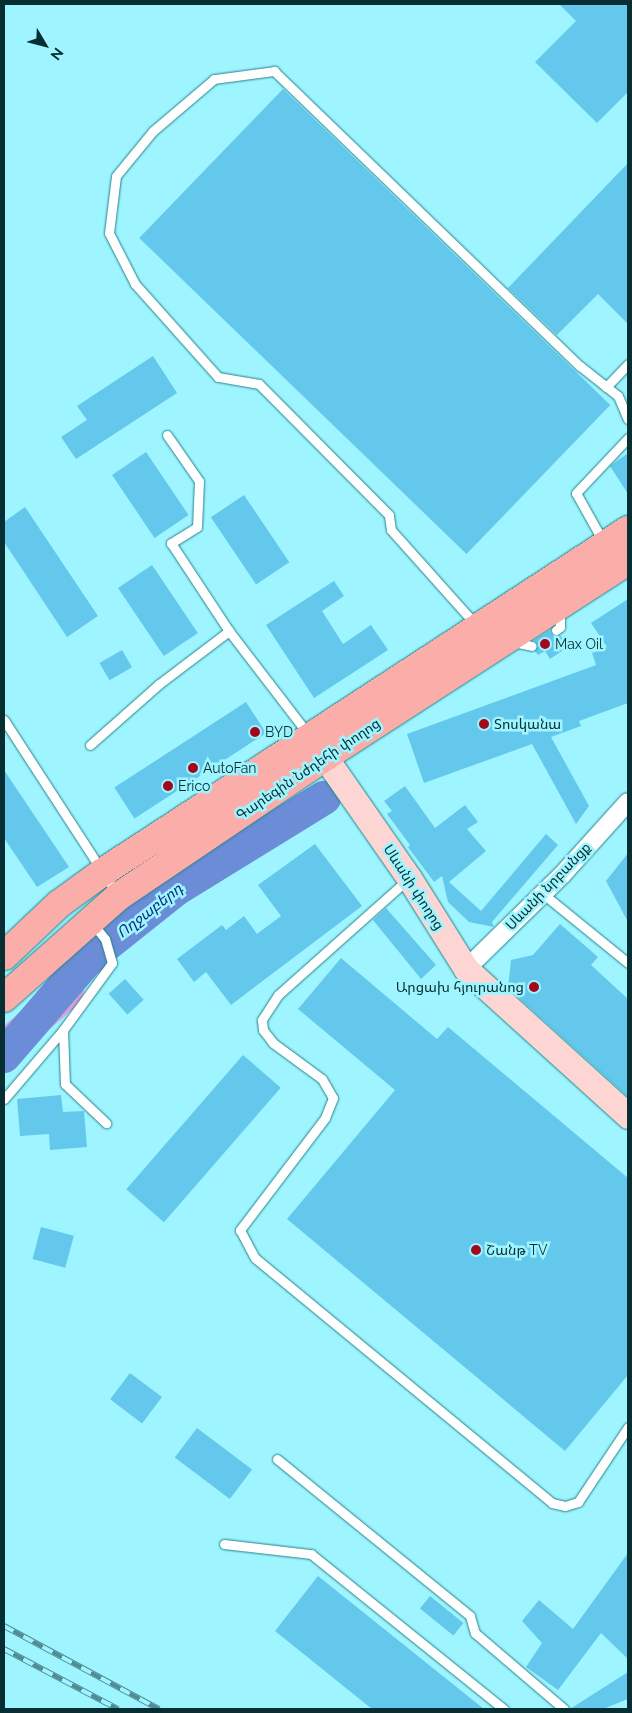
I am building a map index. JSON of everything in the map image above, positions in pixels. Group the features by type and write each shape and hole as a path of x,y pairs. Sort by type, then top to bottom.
{"main road":[{"name":"Գարեգին Նժդեհի փողոց","path":"4,998 97,929 118,896 317,746 478,627 628,530"},
{"name":"Գարեգին Նժդեհի փողոց","path":"4,956 59,904 103,872 317,746 506,640 558,618 628,561"}],"street":[{"name":"Սևանի փողոց","path":"317,746 409,878 466,969 628,1116"},
{"name":"Սևանի նրբանցք","path":"466,969 542,893 628,802"}],"lane":[{"path":"478,627 391,530 388,515 259,384 218,377 135,284 109,233 116,176 153,131 214,79 274,71 573,359 618,396 628,419"},
{"path":"606,387 628,364"},
{"name":"Սևանի փողոց","path":"167,435 200,481 197,527 171,543 229,631 317,746"},
{"path":"605,545 576,493 628,438"},
{"path":"90,746 158,684 229,631"},
{"path":"506,640 532,646"},
{"path":"5,727 118,896"},
{"path":"409,878 278,995 262,1020 264,1030 273,1043 322,1079 332,1098 325,1118 240,1230 255,1258 552,1503 565,1506 578,1502 628,1427"},
{"path":"542,893 628,963"},
{"path":"4,1099 63,1030 112,963 97,929"},
{"path":"63,1030 65,1084 106,1123"},
{"path":"277,1459 470,1616 475,1633 564,1709"},
{"path":"224,1544 311,1554 504,1709"}],"shaded area":[{"path":"75,964 84,991 80,1003 4,1068 4,1026"}],"building":[{"path":"559,4 628,4 628,92 597,123 535,62 576,21"},
{"path":"283,89 610,405 467,554 139,238"},
{"path":"628,163 628,324 598,294 557,335 508,288"},
{"path":"153,356 177,393 76,459 61,437 87,420 77,406"},
{"path":"146,452 188,515 155,538 112,475"},
{"path":"628,453 628,494 610,466"},
{"path":"244,495 289,562 256,585 211,517"},
{"path":"25,507 98,616 67,637 4,542 4,522"},
{"path":"152,565 198,633 164,656 118,588"},
{"path":"334,581 344,596 322,611 343,644 371,625 388,650 314,698 266,625"},
{"path":"628,599 628,703 579,721 581,726 551,737 589,806 576,824 532,744 424,783 407,734 596,665 592,653 607,647 591,623"},
{"name":"Max Oil","path":"550,630 553,636 560,635 568,647 550,659 545,651 538,655 535,651 538,645 534,640"},
{"path":"122,650 132,667 109,680 99,663"},
{"path":"246,702 266,733 134,819 114,788"},
{"path":"4,770 69,867 37,887 4,838"},
{"path":"405,786 435,828 465,805 478,822 467,829 486,851 449,882 481,911 546,834 558,845 492,922 494,927 469,922 448,902 442,876 434,882 387,814 392,811 384,801"},
{"path":"315,844 362,906 231,1005 206,972 194,982 177,959 222,925 226,930 244,916 257,934 281,916 258,885"},
{"path":"628,853 628,922 606,881"},
{"path":"386,908 436,965 421,979 373,920"},
{"path":"560,924 598,957 591,965 628,999 628,1097 508,988 511,960 533,955"},
{"name":"Շանթ TV","path":"341,958 437,1039 448,1027 628,1178 628,1375 565,1451 287,1219 395,1090 298,1009"},
{"path":"125,979 144,1000 127,1015 109,994"},
{"path":"243,1055 281,1088 164,1222 126,1189"},
{"path":"61,1095 63,1112 84,1111 87,1147 50,1150 49,1134 20,1136 17,1099"},
{"path":"41,1227 74,1236 65,1268 32,1259"},
{"path":"130,1373 162,1397 142,1423 110,1399"},
{"path":"197,1428 252,1470 230,1499 175,1458"},
{"path":"628,1553 628,1659 601,1633 558,1690 526,1667 542,1643 522,1621 539,1600 573,1629"},
{"path":"318,1576 484,1709 372,1709 275,1631"},
{"path":"430,1596 463,1623 453,1635 420,1608"},
{"path":"628,1672 628,1699 603,1709 570,1709"}],"waterway":[{"name":"Ողջաբերդ","path":"4,1056 87,960 176,889 324,798"}],"railway":[{"path":"4,1626 159,1709"},
{"path":"4,1649 118,1709"}],"place":[{"name":"Max Oil","path":"545,644"},
{"name":"Տոսկանա","path":"484,724"},
{"name":"BYD","path":"255,732"},
{"name":"AutoFan","path":"193,768"},
{"name":"Erico","path":"168,786"},
{"name":"Արցախ հյուրանոց","path":"534,987"},
{"name":"Շանթ TV","path":"476,1250"}]}
